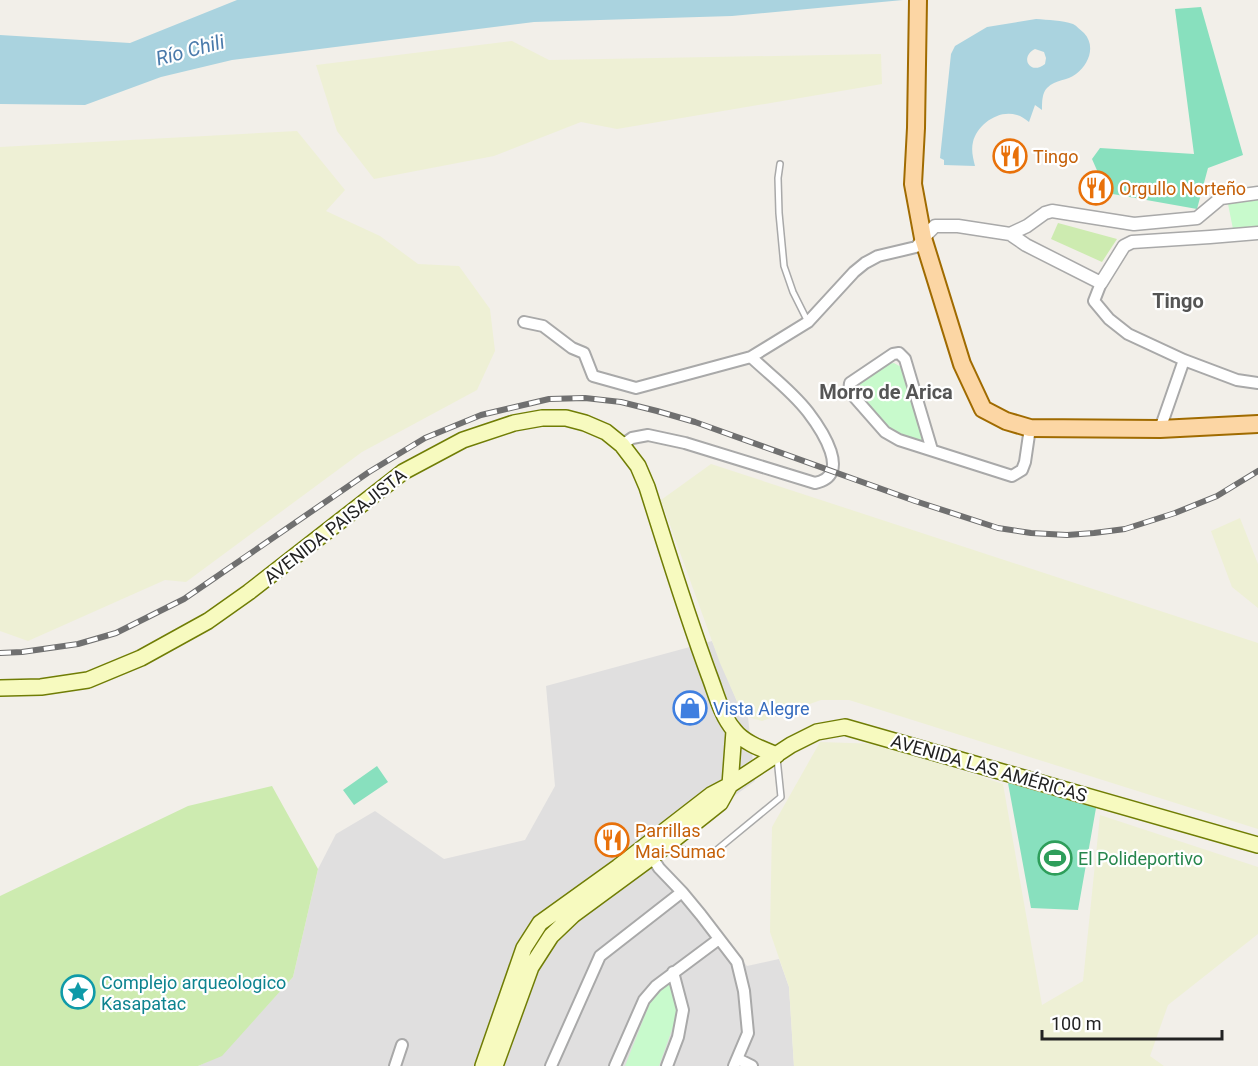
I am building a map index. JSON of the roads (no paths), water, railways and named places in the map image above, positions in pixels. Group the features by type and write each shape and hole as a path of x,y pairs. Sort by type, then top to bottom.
{"main road":[{"path":"918,0 913,184 923,238 962,364 983,409 1006,421 1030,428 1160,429 1258,424"},
{"name":"AVENIDA PAISAJISTA","path":"0,688 41,687 88,680 141,658 208,621 249,592 403,472 463,440 514,423 542,418 566,418 606,432 622,446 638,466 723,712 734,731 753,745 777,755"},
{"name":"AVENIDA LAS AMÉRICAS","path":"483,1066 524,948 540,922 618,867 711,795 791,745 817,732 845,726 1258,845"},
{"path":"730,785 734,731"},
{"name":"AVENIDA LAS AMÉRICAS","path":"495,1066 531,967 551,936 573,915 720,803 730,785"}],"street":[{"path":"1010,234 1052,211 1134,224 1197,218 1221,198 1258,193"},
{"path":"1203,213 1210,237"},
{"path":"1132,242 1134,224"},
{"path":"524,322 543,326 572,348 584,353 593,376 636,387 751,357 808,322 865,263 878,256 916,247 934,226 958,226 1010,234 1026,245 1101,283"},
{"path":"1258,232 1132,242 1124,246 1101,283 1094,302 1109,319 1128,334 1184,360 1237,380 1258,383"},
{"path":"932,450 905,358 899,353 893,354 850,383 849,391 885,432 899,440 1012,476 1022,470 1030,428"},
{"path":"622,446 632,438 648,435 685,443 815,483 826,479 832,471 834,458 821,432 808,412 791,393 751,357"},
{"path":"1160,429 1184,360"},
{"path":"657,852 659,868 682,892 737,962 744,991 748,1032 736,1062 752,1066"},
{"path":"551,1066 600,956 682,892"},
{"path":"615,1066 644,999 673,972 719,939"},
{"path":"667,1066 678,1038 683,1010 673,972"},
{"path":"395,1066 402,1045"}],"lane":[{"path":"780,164 779,213 784,266 793,292 808,322"},
{"path":"657,852 713,853 782,797 777,755"}],"water":[{"name":"Río Chili","path":"237,0 903,0 732,16 534,22 232,60 161,77 85,105 0,104 0,35 130,43"},
{"path":"1036,19 1073,24 1088,38 1089,55 1081,70 1076,74 1054,83 1045,90 1042,110 1035,105 1029,122 1020,116 1003,114 984,124 973,142 975,166 944,165 944,160 940,158 951,54 955,46 987,27","holes":["1035,49 1044,52 1045,64 1035,68 1028,64 1030,52"]}],"railway":[{"path":"0,653 78,644 116,633 184,599 369,472 425,438 481,415 549,399 585,398 621,402 657,411 695,422 915,501 998,528 1031,533 1067,535 1125,529 1175,513 1217,496 1258,471"}],"place":[{"name":"Tingo","path":"1010,156"},
{"name":"Orgullo Norteño","path":"1096,188"},
{"name":"Vista Alegre","path":"690,708"},
{"name":"Parrillas Mai-Sumac","path":"612,840"},
{"name":"El Polideportivo","path":"1055,858"},
{"name":"Complejo arqueologico Kasapatac","path":"78,992"}],"district":[{"name":"Tingo","path":"1178,301"},
{"name":"Morro de Arica","path":"886,392"}]}
